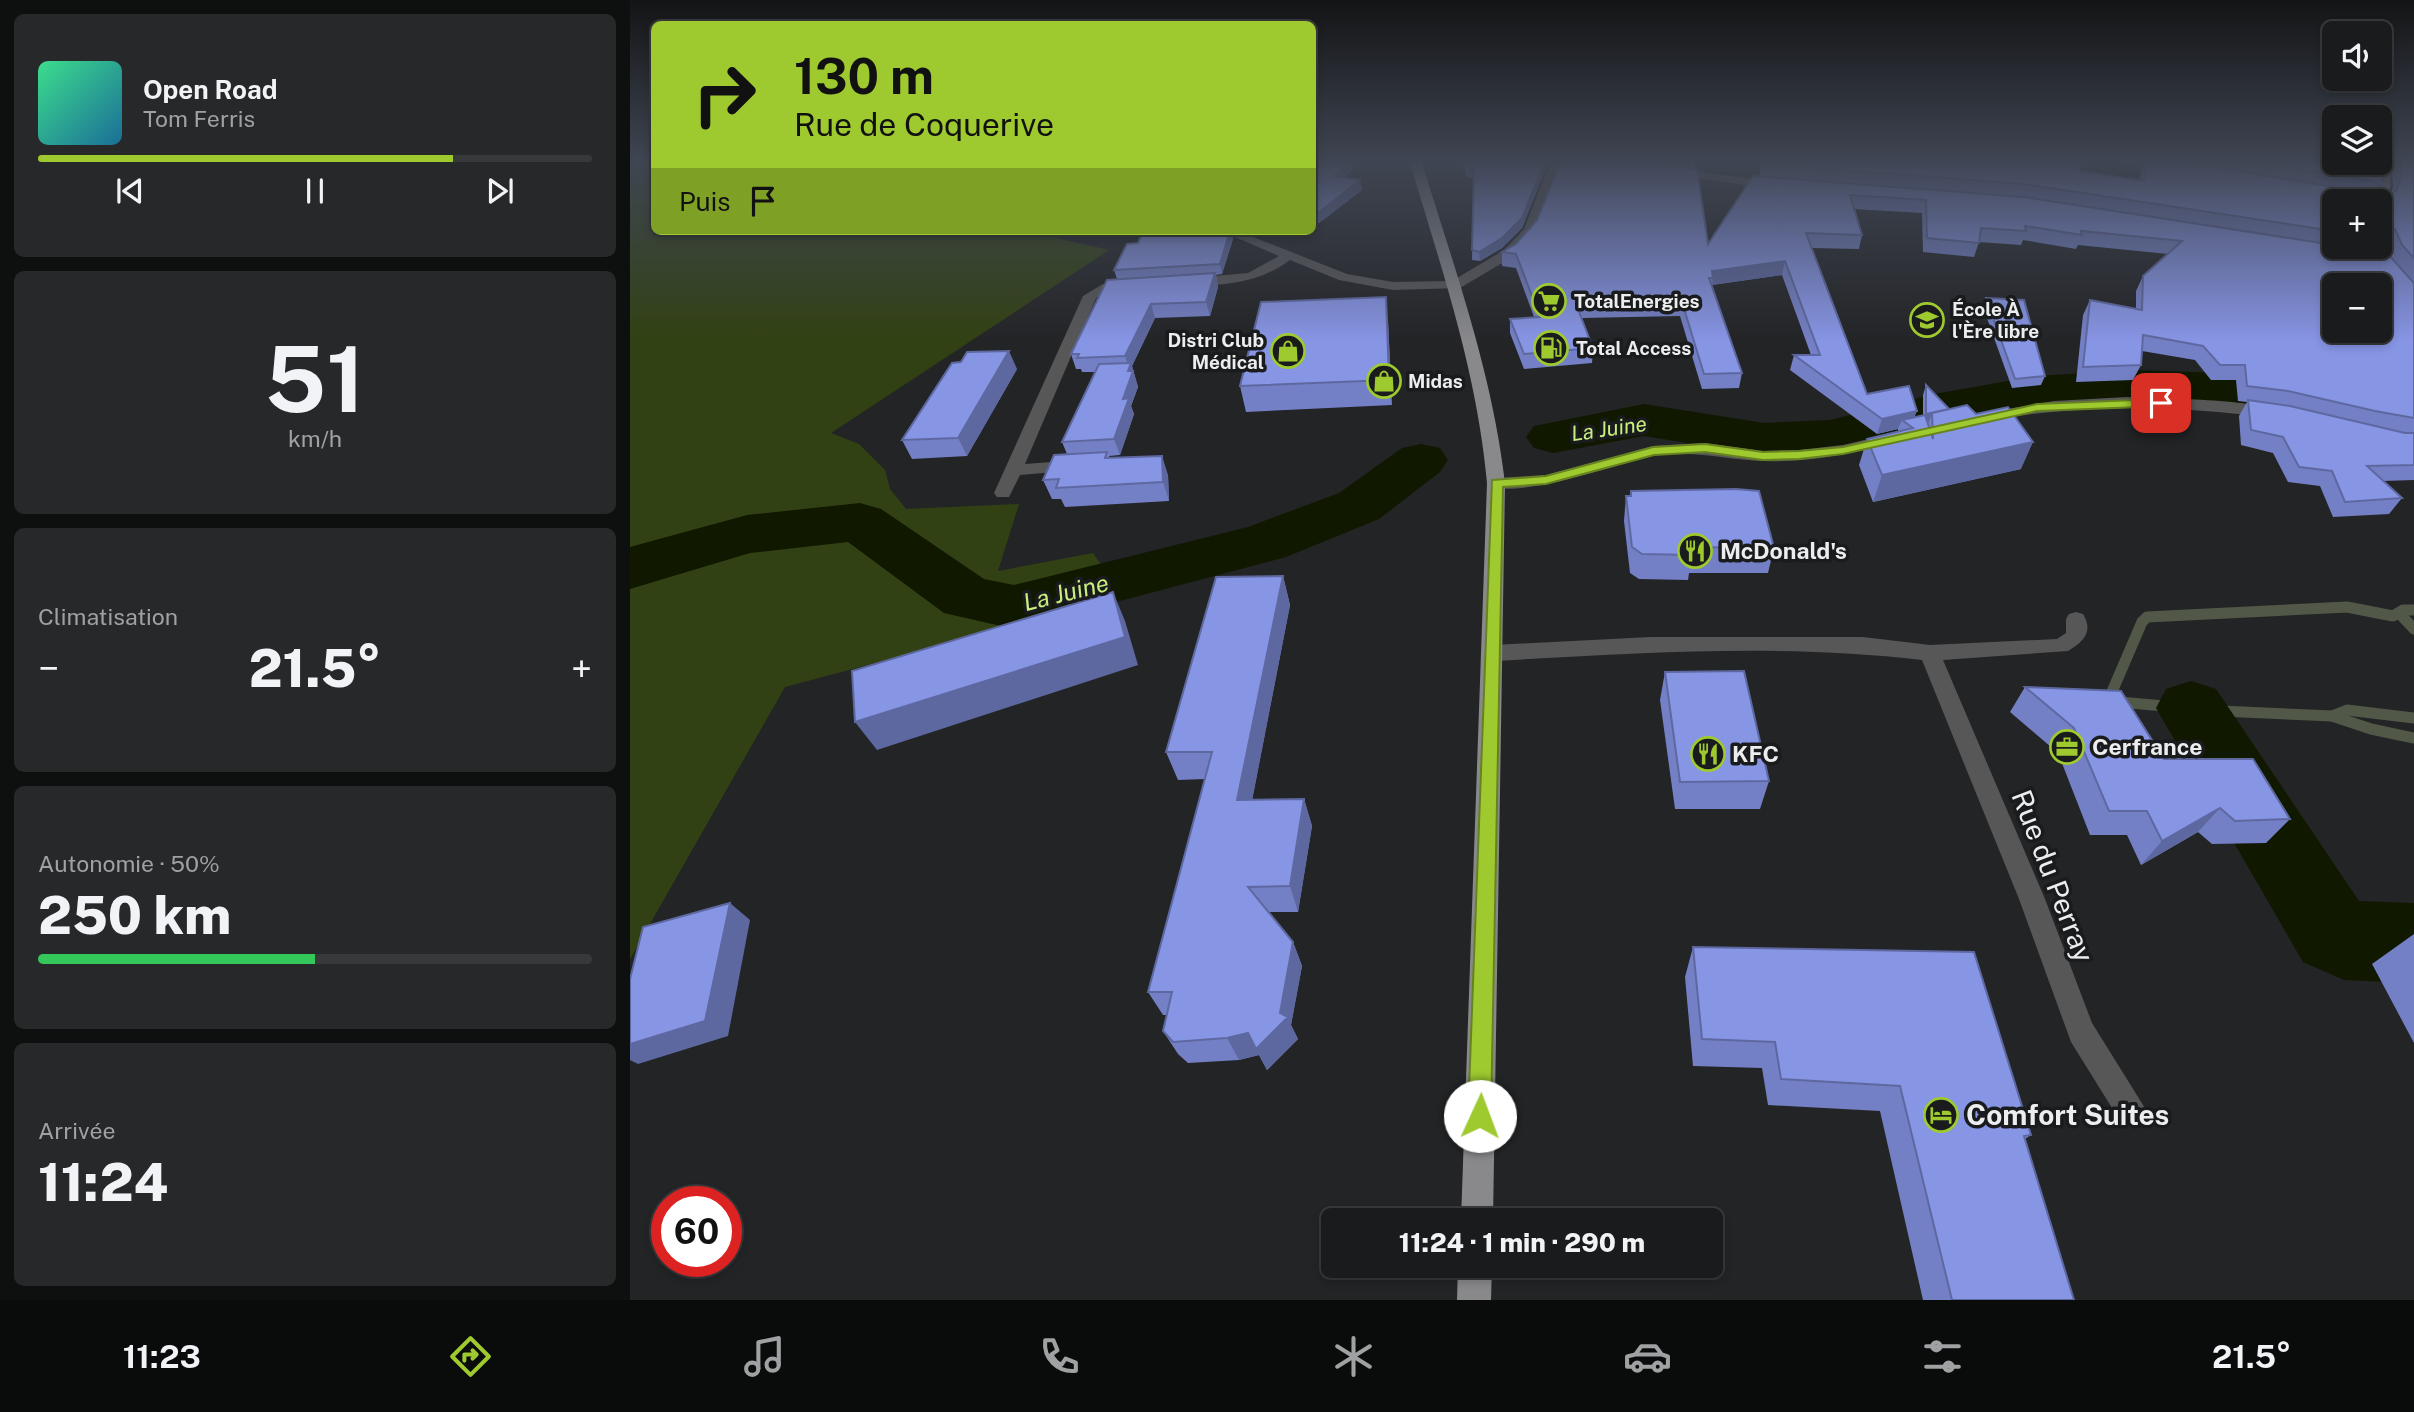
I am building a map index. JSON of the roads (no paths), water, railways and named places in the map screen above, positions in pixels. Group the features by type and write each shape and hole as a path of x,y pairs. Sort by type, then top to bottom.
{"main road":[{"path":"1434,221 1455,285 1487,408 1496,483 1494,653 1476,1208"},
{"path":"1474,1300 1475,1278"}],"street":[{"path":"1237,235 1344,277 1393,286 1455,285 1509,253 1530,230 1534,221"},
{"path":"1176,283 1242,279 1269,271 1287,256"},
{"path":"2382,259 2414,296"},
{"path":"1003,493 1090,296 1108,287 1149,284"},
{"path":"1970,420 2037,407 2135,402 2212,404 2293,417"},
{"path":"1496,483 1546,480 1653,451 1705,448 1763,456 1799,455 1843,450 1909,434"},
{"path":"1013,470 1091,464"},
{"path":"1494,653 1650,645 1863,645 1930,653 2061,646 2077,636 2076,619"},
{"name":"Rue du Perray","path":"1930,653 2032,899 2081,1032 2133,1113"}],"waterway":[{"name":"La Juine","path":"1553,437 1644,420 1764,439 1830,436 1934,409 2037,391 2134,385 2250,389 2414,387"},
{"name":"La Juine","path":"630,568 747,534 860,522 966,597 1014,607 1265,543 1359,506 1421,460"},
{"path":"2332,716 2220,711 2108,701 2142,622 2147,617 2347,607 2393,616 2403,610 2414,610"},
{"path":"2400,614 2414,629"},
{"path":"2191,708 2333,934 2344,940 2414,943"},
{"path":"2332,716 2347,710 2414,718"},
{"path":"2332,716 2371,729 2414,738"}],"place":[{"name":"TotalEnergies","path":"1549,301"},
{"name":"École À l'Ère libre","path":"1927,320"},
{"name":"Total Access","path":"1551,348"},
{"name":"Distri Club Médical","path":"1288,351"},
{"name":"Midas","path":"1384,381"},
{"name":"McDonald's","path":"1695,551"},
{"name":"Cerfrance","path":"2067,747"},
{"name":"KFC","path":"1708,754"},
{"name":"Comfort Suites","path":"1941,1115"}]}
